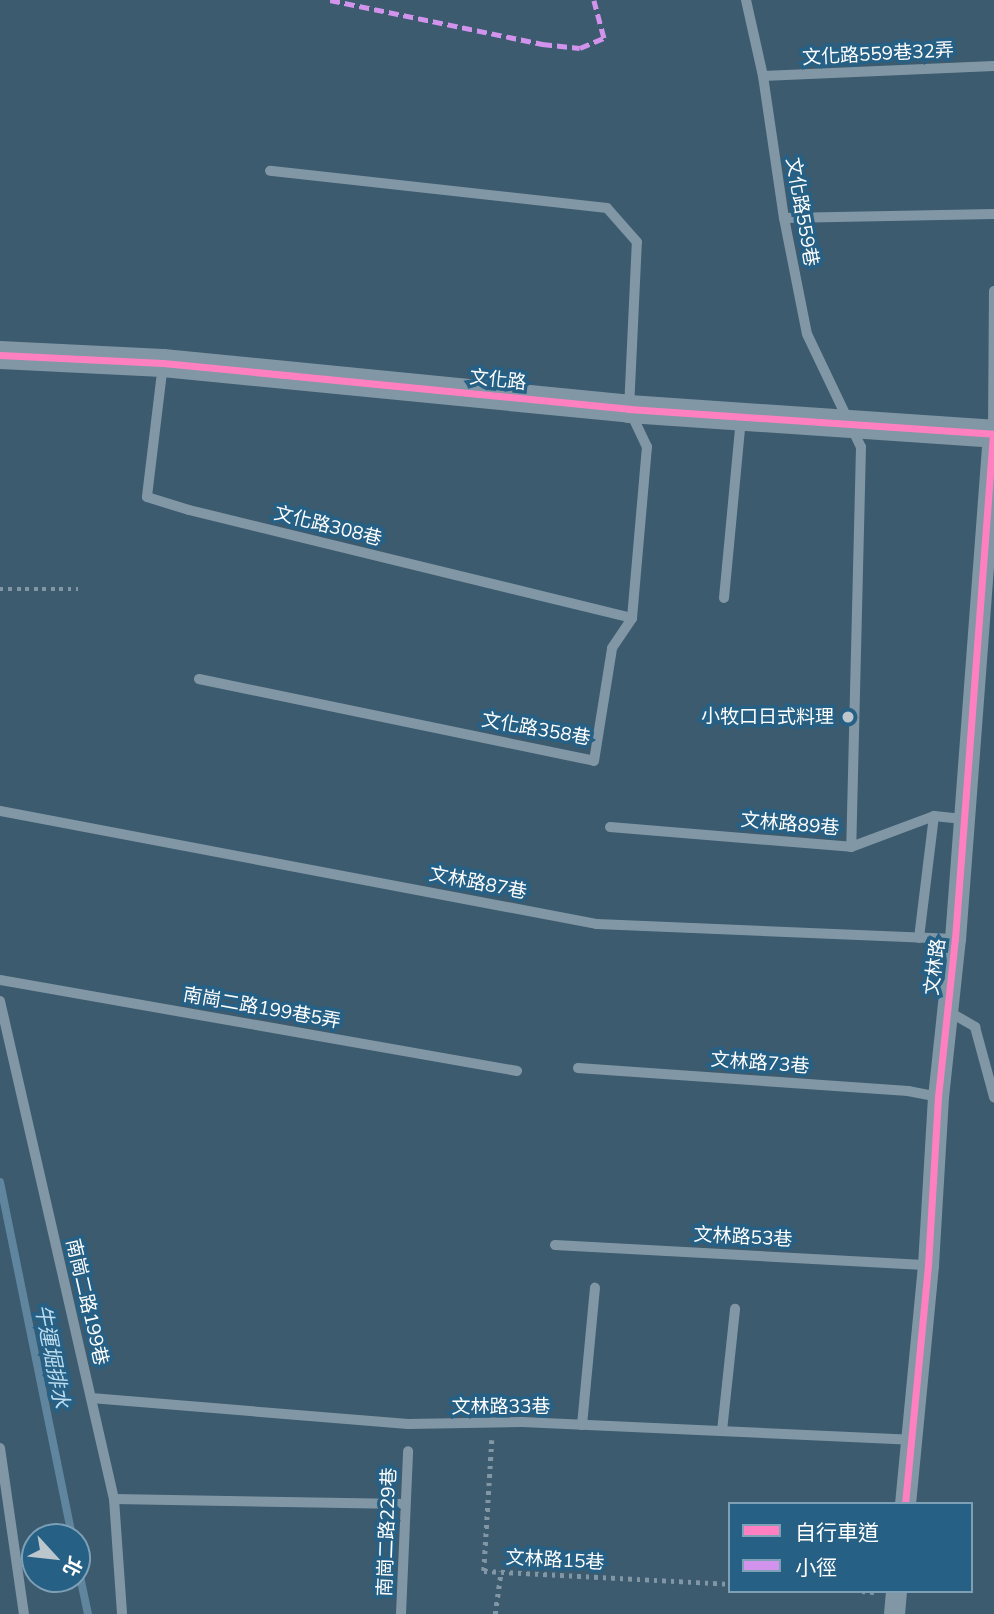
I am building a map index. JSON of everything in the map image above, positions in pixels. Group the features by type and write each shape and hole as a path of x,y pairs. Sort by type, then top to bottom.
{"street":[{"name":"文化路","path":"0,355 163,363 629,409 994,434"},
{"name":"文林路","path":"905,1502 928,1265 938,1097 955,939 994,434"},
{"path":"894,1614 896,1593"}],"lane":[{"name":"文化路559巷","path":"746,0 763,76 783,218 807,334 861,447 851,847"},
{"name":"文化路559巷32弄","path":"763,76 994,66"},
{"path":"270,171 607,208 636,242 629,409"},
{"path":"783,218 994,214"},
{"path":"993,292 994,434"},
{"name":"文化路308巷","path":"163,363 147,497 189,510 632,618"},
{"name":"文化路358巷","path":"199,679 594,761 612,648 632,618 647,447 629,409"},
{"path":"724,598 742,416"},
{"name":"文林路87巷","path":"0,811 597,924 955,939"},
{"path":"919,938 934,816"},
{"name":"文林路89巷","path":"610,827 851,847 934,816 963,819"},
{"name":"南崗二路199巷5弄","path":"0,980 517,1071"},
{"name":"南崗二路199巷","path":"0,1001 114,1499 122,1614"},
{"path":"946,1010 975,1027 994,1097"},
{"name":"文林路73巷","path":"578,1068 908,1091 938,1097"},
{"name":"文林路53巷","path":"555,1245 928,1265"},
{"path":"582,1425 595,1288"},
{"path":"722,1431 735,1309"},
{"name":"文林路33巷","path":"91,1398 408,1424 582,1425 911,1440"},
{"path":"0,1448 24,1614"},
{"name":"南崗二路229巷","path":"401,1614 408,1451"},
{"path":"114,1499 405,1504"}],"path":[{"path":"0,589 78,589"},
{"path":"495,1614 501,1572"}],"waterway":[{"name":"牛運堀排水","path":"0,1182 69,1523"},
{"name":"牛運堀排水","path":"84,1593 88,1614"}],"marked path":[{"path":"330,0 542,44 580,48 604,38 594,0"}],"cycle path":[{"path":"0,355 163,363 629,409 994,434"},
{"path":"905,1502 928,1265 938,1097 955,939 993,434"}],"place":[{"name":"小牧口日式料理","path":"848,717"}]}
